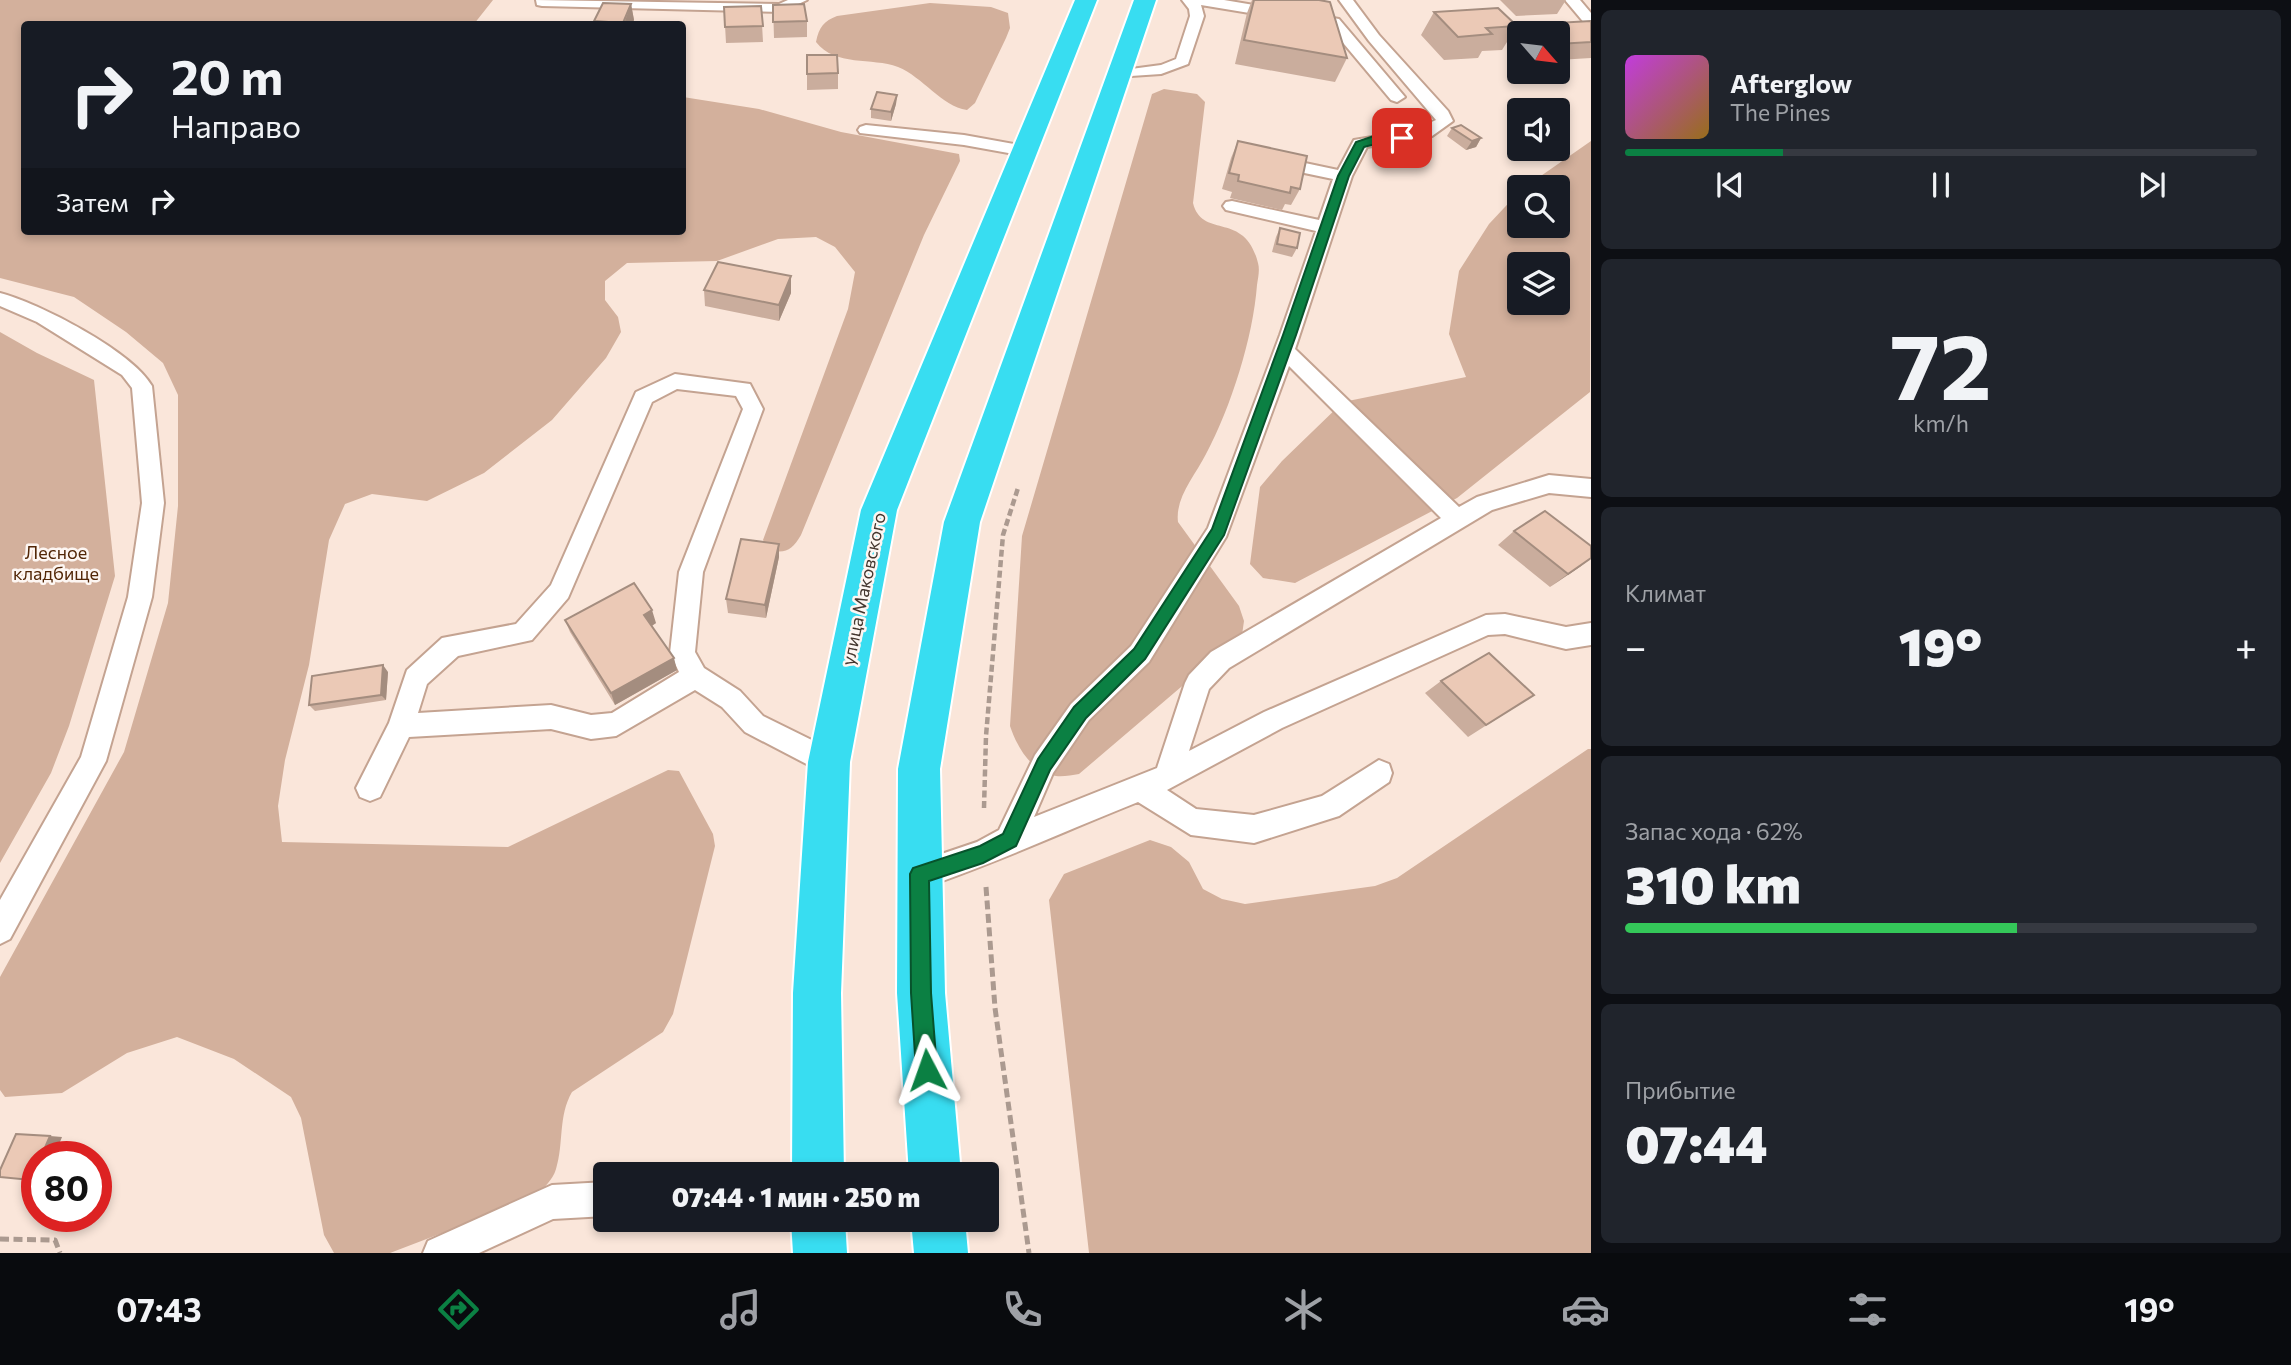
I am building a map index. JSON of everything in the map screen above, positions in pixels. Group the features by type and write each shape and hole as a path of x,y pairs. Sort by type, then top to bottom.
{"highway":[{"name":"улица Маковского","path":"818,1162 817,993 830,762 879,510 1025,151 1083,0"},
{"path":"934,1162 921,993 919,769 962,522 1145,0"},
{"path":"819,1232 820,1253"},
{"path":"939,1232 941,1253"}],"lane":[{"path":"542,2 781,8 800,0"},
{"path":"1121,74 1177,66 1182,61 1197,16 1196,8 1189,0"},
{"path":"1198,0 1325,19 1340,27 1397,97"},
{"path":"1009,840 1044,764 1080,712 1140,654 1218,531 1284,350 1343,176 1360,145 1374,139 1402,138 1437,128 1445,121 1442,114 1374,38 1346,0"},
{"path":"1580,3 1591,22"},
{"path":"1325,19 1344,58"},
{"path":"866,130 964,140 1025,151"},
{"path":"1254,157 1343,176"},
{"path":"1231,206 1325,227"},
{"path":"0,299 44,317 129,370 142,386 153,503 140,597 93,761 0,929"},
{"path":"1284,350 1457,519"},
{"path":"370,788 401,726 416,678 451,646 523,633 561,591 643,397 675,381 743,389 753,409 691,572 682,653 695,676 731,699 754,724 830,762"},
{"path":"1168,777 1198,683 1220,660 1485,503 1549,484 1591,488"},
{"path":"919,874 983,854 1009,840 1168,777 1273,720 1486,625 1505,624 1566,638 1591,634"},
{"path":"401,726 551,717 591,727 615,724 695,676"},
{"path":"1141,788 1191,822 1254,829 1329,807 1378,773"},
{"path":"440,1253 552,1202 593,1200"}],"path":[{"path":"1019,482 1003,535 985,736 983,854 995,1008 1029,1253"},
{"path":"0,1239 55,1240 60,1253"}],"green space":[{"path":"0,0 493,0 476,21 21,21 21,235 686,235 686,97 759,109 841,132 959,154 960,161 924,235 801,535 788,550 769,550 763,540 848,309 855,272 835,247 816,237 778,239 717,261 627,263 605,281 605,300 618,317 621,332 606,358 552,420 484,473 427,501 372,494 345,504 329,540 309,665 285,760 278,806 282,842 508,847 668,770 679,771 713,834 715,846 673,1014 663,1032 572,1092 565,1110 556,1169 548,1184 536,1197 390,1253 334,1253 324,1235 301,1118 291,1097 234,1059 177,1037 127,1053 62,1093 5,1097 0,1090 0,977 124,752 168,603 178,506 178,395 163,363 126,332 74,297 0,278"},
{"path":"930,3 991,7 1008,13 1010,28 1006,38 975,103 967,110 949,103 916,77 898,67 833,55 816,42 823,25 837,16"},
{"path":"1164,89 1197,94 1205,102 1193,203 1205,221 1244,236 1252,247 1259,266 1251,327 1232,394 1206,454 1183,495 1178,513 1178,522 1239,606 1244,621 1242,635 1079,774 1056,776 1040,770 1027,758 1010,726 1022,536 1152,94"},
{"path":"1591,141 1590,392 1457,498 1295,583 1263,578 1250,564 1260,487 1282,461 1343,402 1466,377 1449,334 1459,271 1489,224 1507,205 1507,238 1570,238 1570,175 1542,175 1562,161 1570,161 1570,156"},
{"name":"Лесное кладбище","path":"0,332 94,380 115,576 69,726 51,773 0,863"},
{"path":"1591,749 1591,1253 1089,1253 1049,900 1064,874 1150,840 1171,847 1189,862 1203,889 1222,899 1245,904 1375,886 1397,878"}],"building":[{"path":"1254,0 1330,2 1347,58 1244,40"},
{"path":"603,3 631,4 624,21 594,21"},
{"path":"804,4 807,21 773,22 773,5"},
{"path":"761,6 763,26 725,27 724,7"},
{"path":"1498,8 1512,21 1507,21 1507,27 1486,28 1492,34 1458,37 1434,12"},
{"path":"1591,21 1591,42 1570,43 1570,22"},
{"path":"807,55 837,55 838,73 807,74"},
{"path":"877,92 897,95 891,112 871,109"},
{"path":"1461,125 1481,138 1472,141 1452,128"},
{"path":"1238,141 1307,156 1300,189 1291,187 1290,193 1238,181 1239,175 1229,173"},
{"path":"1280,228 1300,233 1297,248 1277,244"},
{"path":"718,262 791,276 779,305 704,290"},
{"path":"1545,511 1591,546 1591,558 1568,574 1514,531"},
{"path":"741,539 779,544 765,605 726,599"},
{"path":"634,583 652,610 644,615 674,658 611,693 565,620"},
{"path":"1489,653 1534,695 1486,725 1441,681"},
{"path":"383,665 381,695 309,705 312,676"},
{"path":"16,1134 50,1136 48,1141 21,1141 21,1179 0,1177 0,1170"}],"route":[{"path":"927,1070 921,993 919,874 983,854 1009,840 1044,764 1080,712 1140,654 1218,531 1290,335 1343,176 1360,145 1374,139 1402,138"}]}
